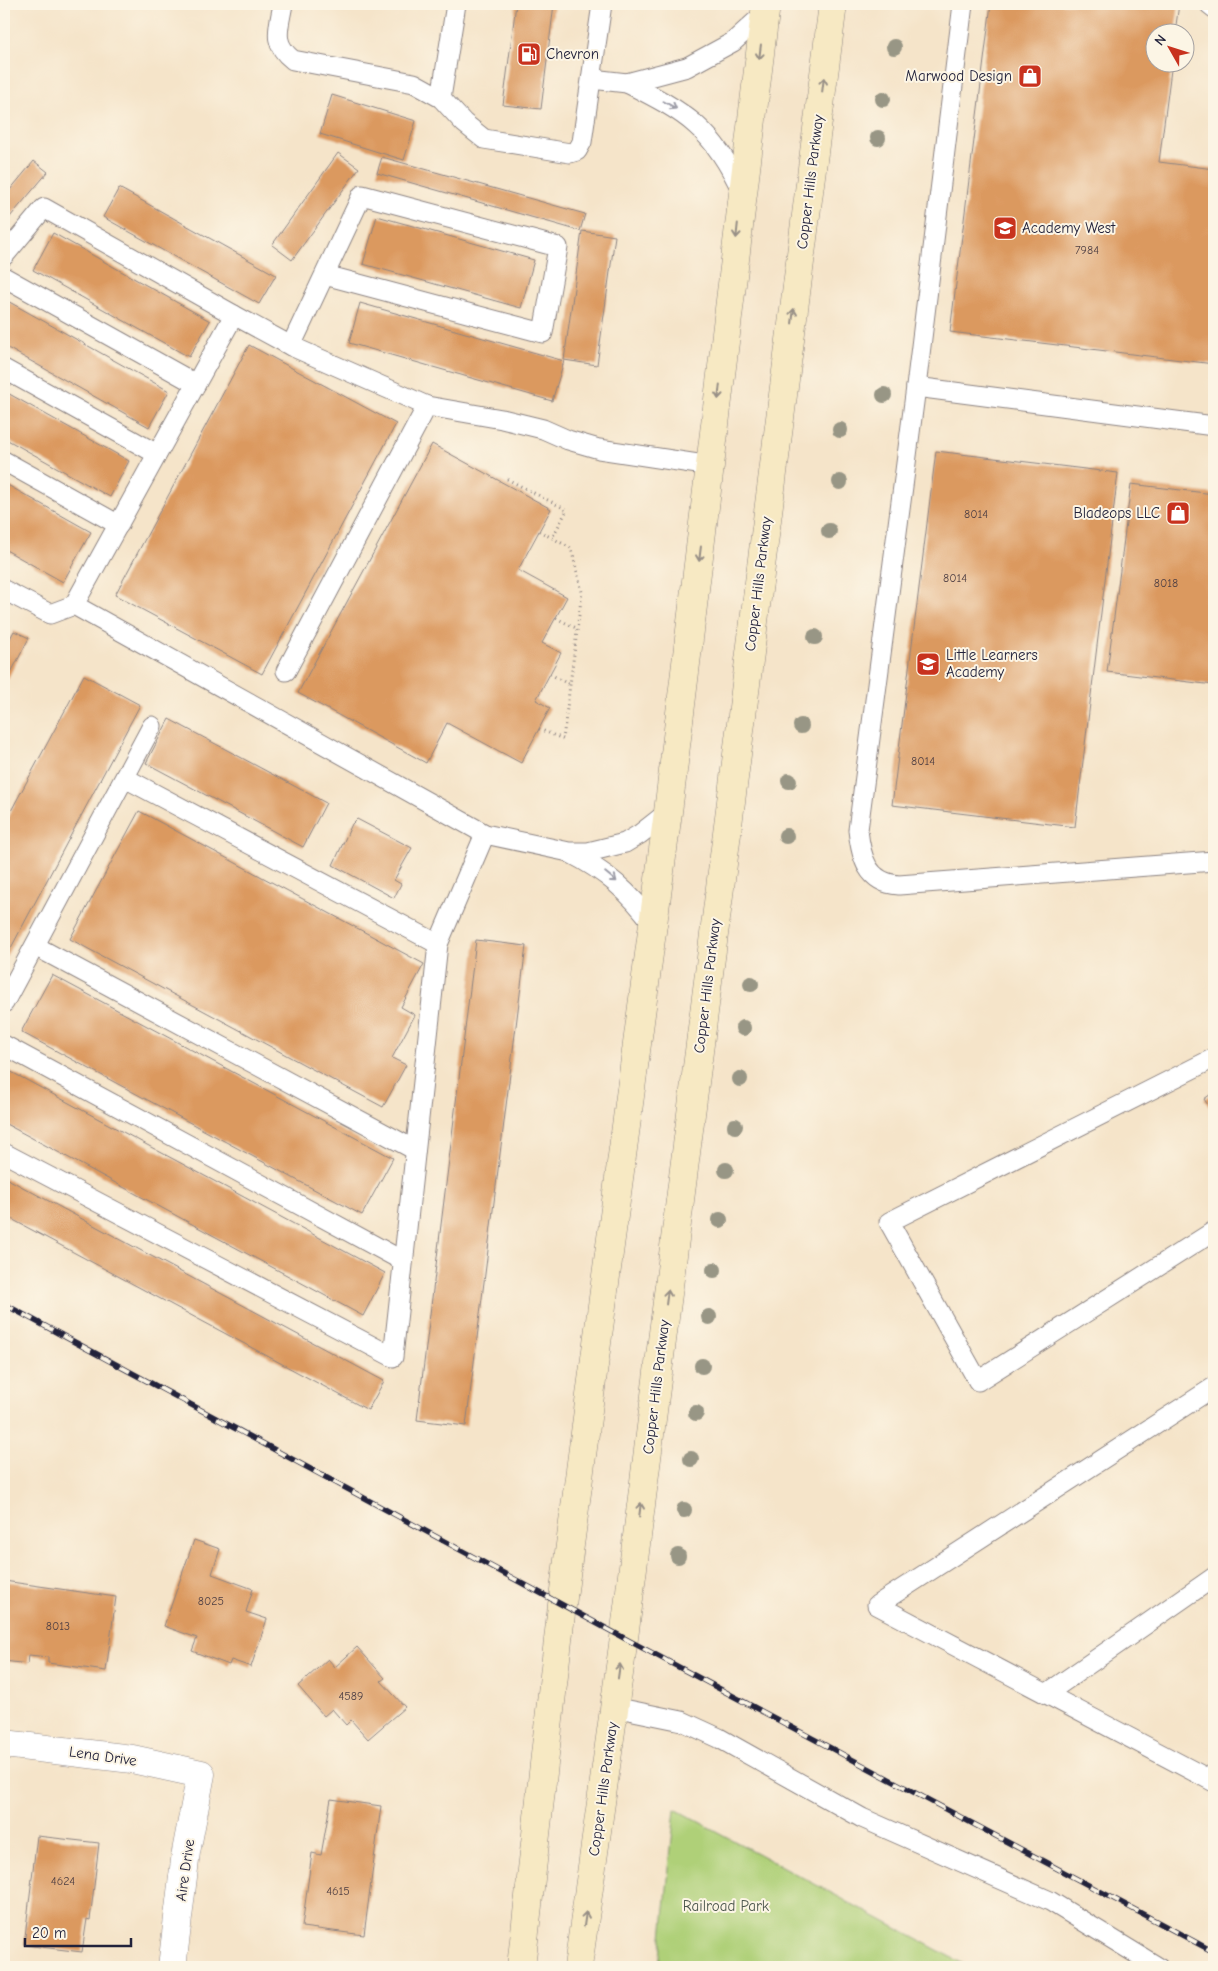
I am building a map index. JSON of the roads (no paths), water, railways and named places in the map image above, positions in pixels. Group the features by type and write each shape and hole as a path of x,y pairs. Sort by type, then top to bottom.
{"main road":[{"name":"Copper Hills Parkway","path":"578,1967 614,1707 833,4"},
{"path":"521,1967 562,1605 668,812 711,466 742,192 766,8"}],"street":[{"name":"Lena Drive","path":"4,1744 132,1759 201,1774"},
{"name":"Aire Drive","path":"172,1967 186,1852 201,1774"}],"lane":[{"path":"282,4 277,41 282,52 293,60 414,83 441,98 464,123 484,139 570,153 577,151 582,142 602,4"},
{"path":"441,98 456,4"},
{"path":"963,4 916,387 858,830 860,854 871,873 881,881 899,885 1214,861"},
{"path":"1209,4 1214,8"},
{"path":"592,79 627,82 687,67 715,54 733,42 766,8"},
{"path":"627,82 674,106 693,121 722,154 742,192"},
{"path":"291,346 324,275 362,195 558,247 543,334 324,275"},
{"path":"4,256 44,208 291,346 427,406 510,421 598,449 711,466"},
{"path":"4,277 196,384"},
{"path":"6,596 50,614 74,606 234,315"},
{"path":"4,369 157,454"},
{"path":"916,387 1214,426"},
{"path":"286,671 427,406"},
{"path":"4,461 119,525"},
{"path":"74,606 485,834 569,852 597,850 625,843 648,829 668,812"},
{"path":"4,1003 152,726"},
{"path":"125,778 438,944"},
{"path":"4,1153 392,1358 438,944 485,834"},
{"path":"569,852 604,872 622,887 653,924"},
{"path":"35,946 415,1150"},
{"path":"4,1045 403,1261"},
{"path":"1214,1058 889,1222 978,1382 1214,1231"},
{"path":"1214,1387 877,1605 1214,1782"},
{"path":"1046,1694 1214,1577"},
{"path":"614,1707 682,1721 719,1738 862,1818 1050,1901 1158,1967"}],"railway":[{"path":"4,1304 624,1638 1214,1952"}],"place":[{"name":"Chevron","path":"529,54"},
{"name":"Marwood Design","path":"1030,76"},
{"name":"Academy West","path":"1005,228"},
{"name":"Bladeops LLC","path":"1178,513"},
{"name":"Little Learners Academy","path":"928,664"}],"park label":[{"name":"Railroad Park","path":"726,1906"}]}
